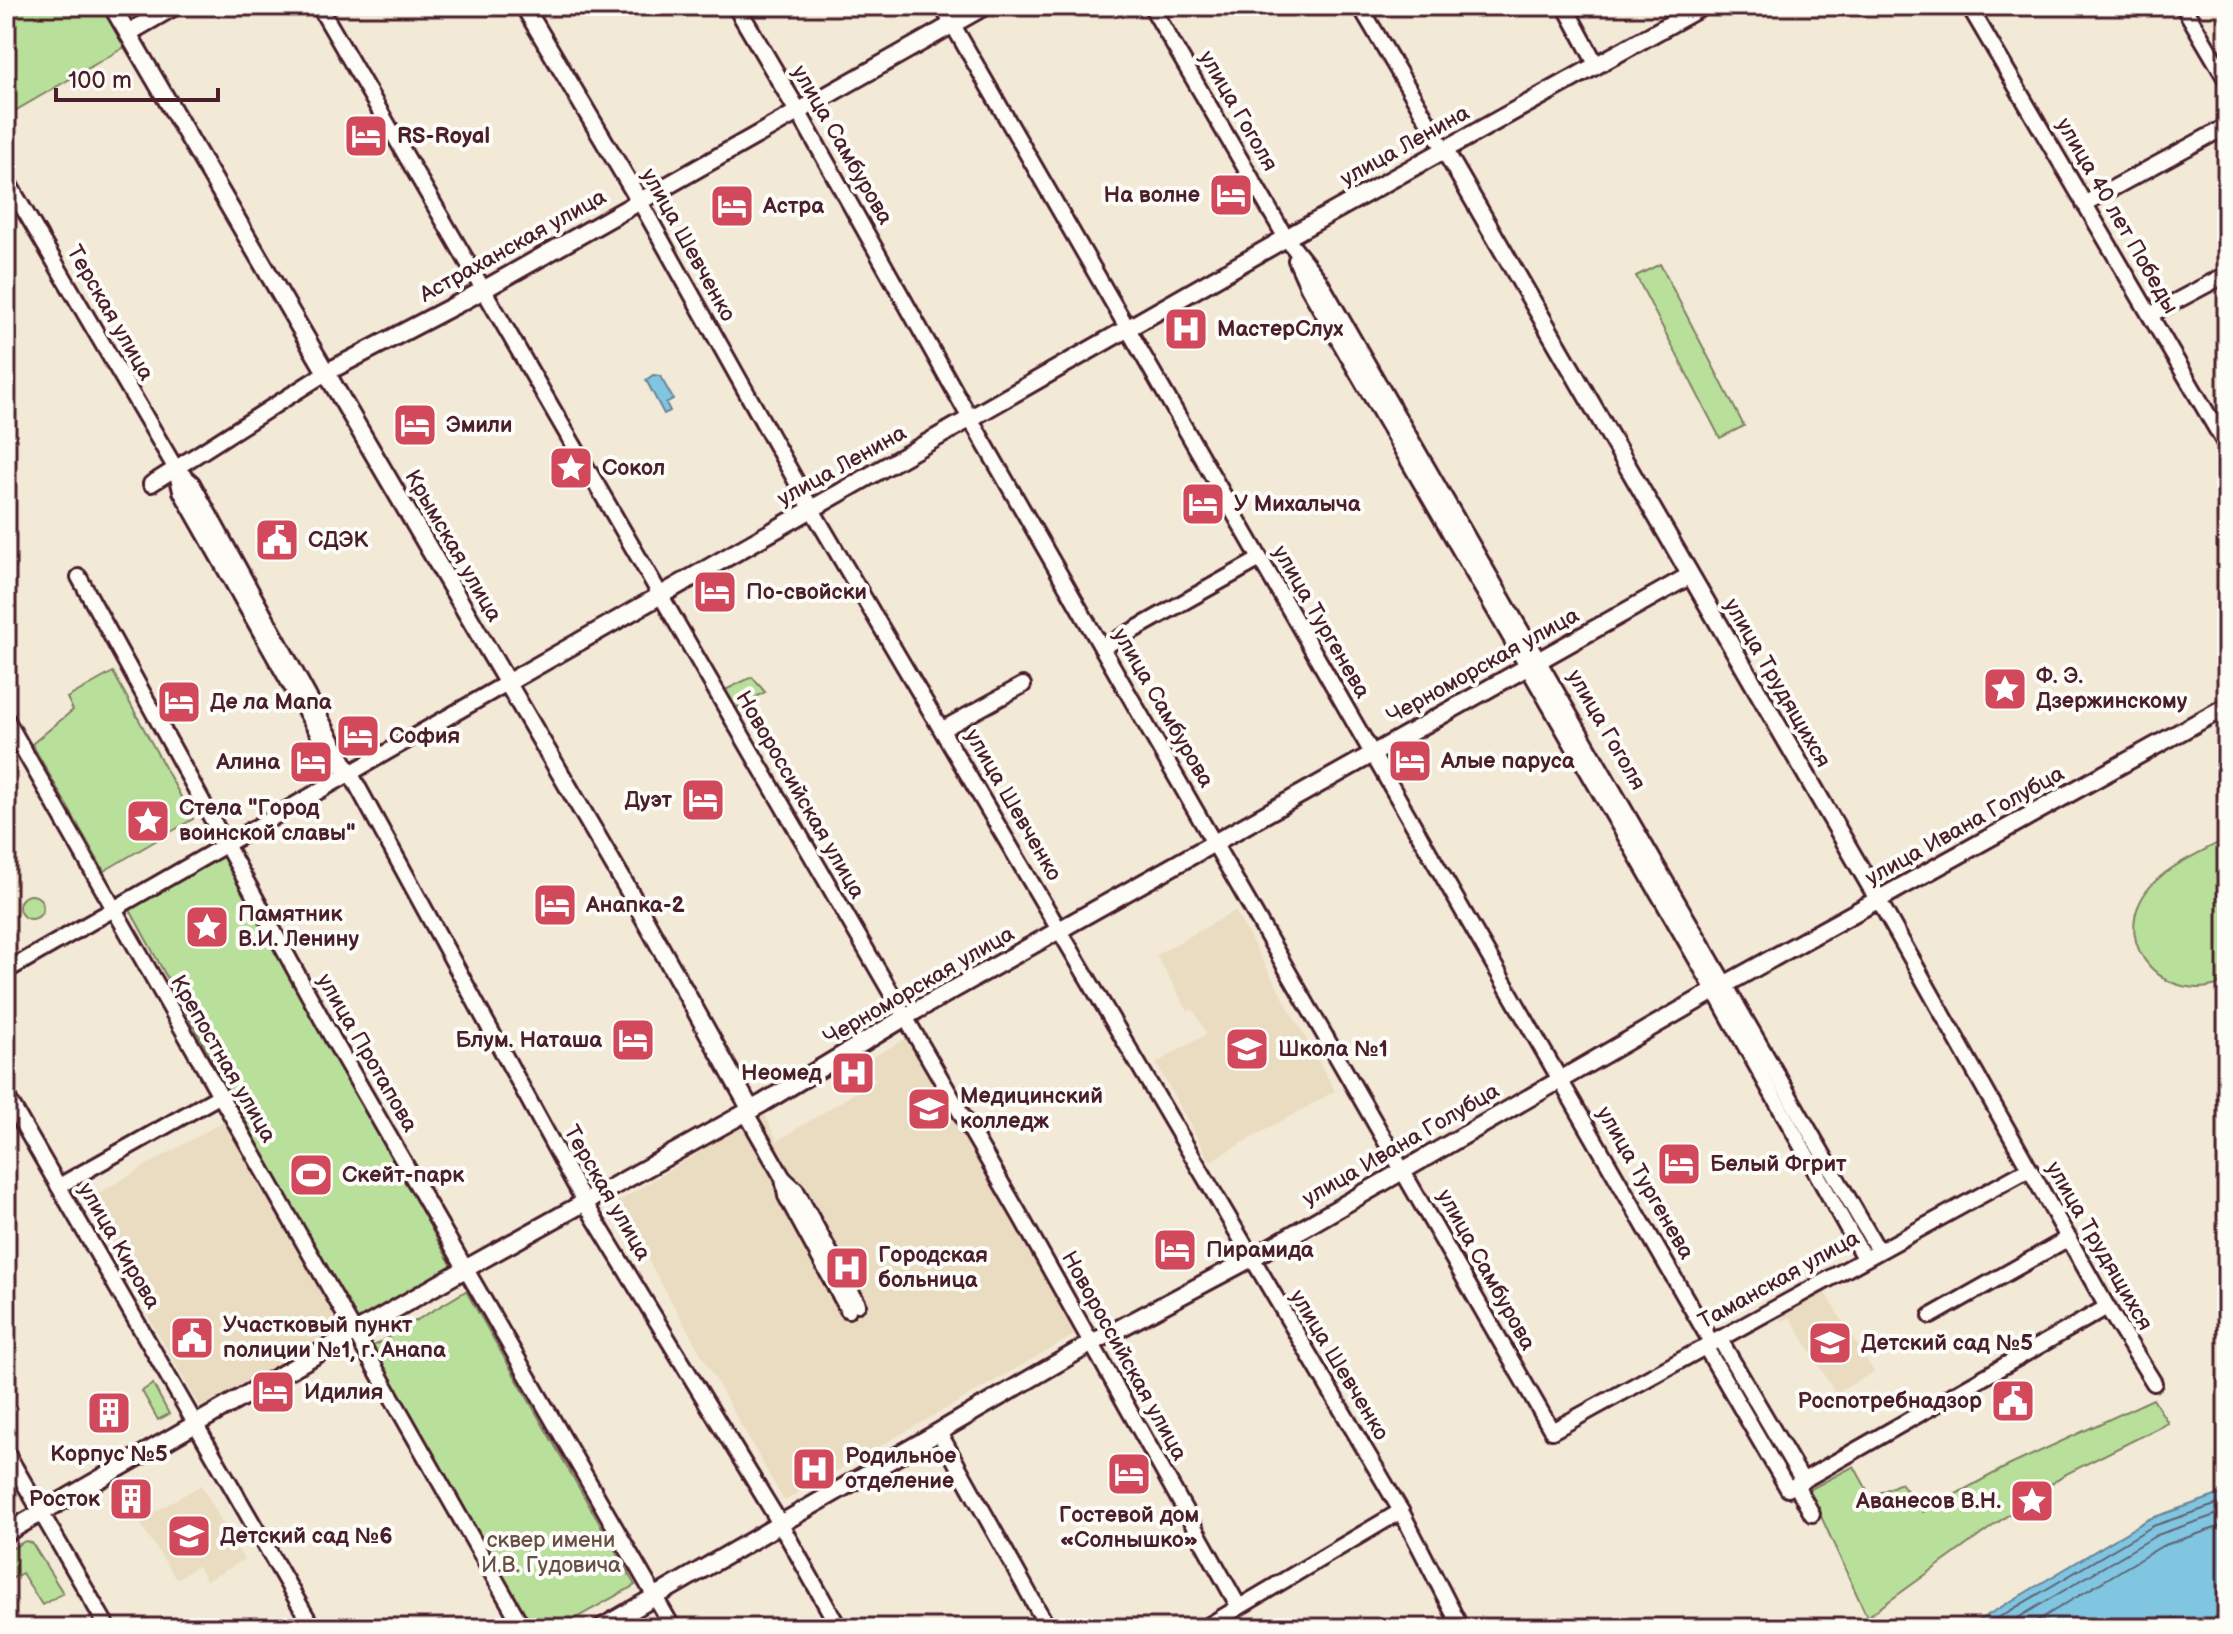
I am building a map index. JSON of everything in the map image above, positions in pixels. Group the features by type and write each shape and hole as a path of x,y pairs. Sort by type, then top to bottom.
{"street":[{"name":"Крымская улица","path":"112,6 629,891 783,1178 786,1196 853,1307"},
{"path":"128,33 175,6"},
{"name":"Новороссийская улица","path":"319,6 1092,1343 1239,1607"},
{"name":"улица Шевченко","path":"524,6 639,200 811,508 1401,1511 1461,1628"},
{"name":"улица Самбурова","path":"736,6 1552,1431"},
{"name":"улица Тургенева","path":"942,6 1812,1514"},
{"name":"Астраханская улица","path":"151,484 327,372 484,289 985,6"},
{"name":"улица Гоголя","path":"1151,6 1286,238 1308,287 1878,1250"},
{"name":"улица Трудящихся","path":"1360,6 1878,899 2107,1307 2154,1383"},
{"path":"1565,6 1596,64"},
{"name":"улица Ленина","path":"6,971 811,508 1444,149 1703,6"},
{"name":"улица 40 лет Победы","path":"1969,6 2227,447"},
{"path":"2183,6 2227,81"},
{"path":"2084,204 2227,126"},
{"name":"Терская улица","path":"6,179 176,469 181,491 328,751 348,773 585,1203 781,1525 839,1628"},
{"path":"2150,315 2227,274"},
{"path":"1102,648 1260,559"},
{"name":"Черноморская улица","path":"6,1533 465,1269 748,1112 903,1018 1689,576"},
{"name":"улица Протапова","path":"79,577 465,1269 673,1628"},
{"path":"943,729 1023,685"},
{"name":"улица Ивана Голубца","path":"601,1628 1092,1343 1250,1259 1720,987 2227,706"},
{"name":"Крепостная улица","path":"6,719 523,1628"},
{"name":"улица Гоголя","path":"1720,987 1864,1258"},
{"name":"улица Кирова","path":"6,1095 313,1628"},
{"path":"59,1186 219,1096"},
{"name":"Таманская улица","path":"1552,1431 2029,1169"},
{"path":"1931,1316 2069,1238"},
{"path":"1796,1485 2107,1307"},
{"path":"940,1434 1048,1628"},
{"path":"6,1452 108,1628"},
{"path":"1204,1628 1401,1511"}],"shaded area":[{"name":"Школа №1","path":"1235,911 1335,1091 1210,1161 1156,1063 1207,1034 1193,1009 1188,1011 1156,955"},
{"name":"Городская больница","path":"909,1037 1078,1333 784,1501 616,1203 764,1112 777,1141 876,1080 864,1062"},
{"path":"226,1120 344,1327 201,1409 83,1202"},
{"name":"Детский сад №5","path":"1822,1288 1874,1372 1835,1393 1790,1317 1781,1321 1777,1313"},
{"name":"Детский сад №6","path":"201,1485 244,1560 206,1581 198,1566 176,1579 139,1521"}],"green space":[{"path":"6,6 107,6 130,44 6,116"},
{"path":"1660,264 1744,426 1720,438 1636,276"},
{"path":"113,672 193,819 104,871 32,744 73,710 67,698"},
{"path":"752,677 765,692 731,711 721,692"},
{"path":"2227,838 2227,981 2205,987 2185,986 2166,979 2150,967 2134,933 2136,912 2146,892 2162,875"},
{"path":"223,851 453,1268 356,1323 129,908"},
{"path":"31,895 39,899 43,907 39,915 31,919 23,915 19,907 23,899"},
{"name":"сквер имени И.В. Гудовича","path":"466,1291 635,1585 558,1628 529,1628 370,1348"},
{"path":"153,1384 169,1414 158,1420 142,1391"},
{"path":"2153,1399 2168,1423 2062,1476 1867,1617 1809,1490 1854,1466 1871,1497 1901,1483 1923,1512 2004,1468"},
{"path":"25,1541 32,1543 63,1593 42,1605 22,1573 6,1582 6,1552"}],"water":[{"path":"653,375 660,376 673,399 666,403 670,411 664,414 646,380"},
{"path":"2227,1492 2227,1628 1966,1628 2149,1519"}],"place":[{"name":"RS-Royal","path":"366,136"},
{"name":"На волне","path":"1231,195"},
{"name":"Астра","path":"732,206"},
{"name":"МастерСлух","path":"1186,329"},
{"name":"Эмили","path":"415,425"},
{"name":"Сокол","path":"571,468"},
{"name":"У Михалыча","path":"1203,504"},
{"name":"СДЭК","path":"277,540"},
{"name":"По-свойски","path":"715,592"},
{"name":"Ф. Э. Дзержинскому","path":"2005,689"},
{"name":"Де ла Мапа","path":"179,702"},
{"name":"София","path":"358,736"},
{"name":"Алые паруса","path":"1410,761"},
{"name":"Алина","path":"311,762"},
{"name":"Дуэт","path":"703,800"},
{"name":"Стела \"Город воинской славы\"","path":"148,821"},
{"name":"Анапка-2","path":"555,905"},
{"name":"Памятник В.И. Ленину","path":"207,927"},
{"name":"Блум. Наташа","path":"633,1040"},
{"name":"Школа №1","path":"1247,1049"},
{"name":"Неомед","path":"853,1073"},
{"name":"Медицинский колледж","path":"929,1109"},
{"name":"Белый Фгрит","path":"1679,1164"},
{"name":"Скейт-парк","path":"311,1175"},
{"name":"Пирамида","path":"1175,1250"},
{"name":"Городская больница","path":"847,1268"},
{"name":"Участковый пункт полиции №1, г. Анапа","path":"192,1338"},
{"name":"Детский сад №5","path":"1830,1343"},
{"name":"Идилия","path":"273,1392"},
{"name":"Роспотребнадзор","path":"2013,1401"},
{"name":"Корпус №5","path":"109,1413"},
{"name":"Родильное отделение","path":"814,1469"},
{"name":"Гостевой дом «Солнышко»","path":"1129,1474"},
{"name":"Росток","path":"131,1499"},
{"name":"Аванесов В.Н.","path":"2032,1501"},
{"name":"Детский сад №6","path":"189,1536"}]}
